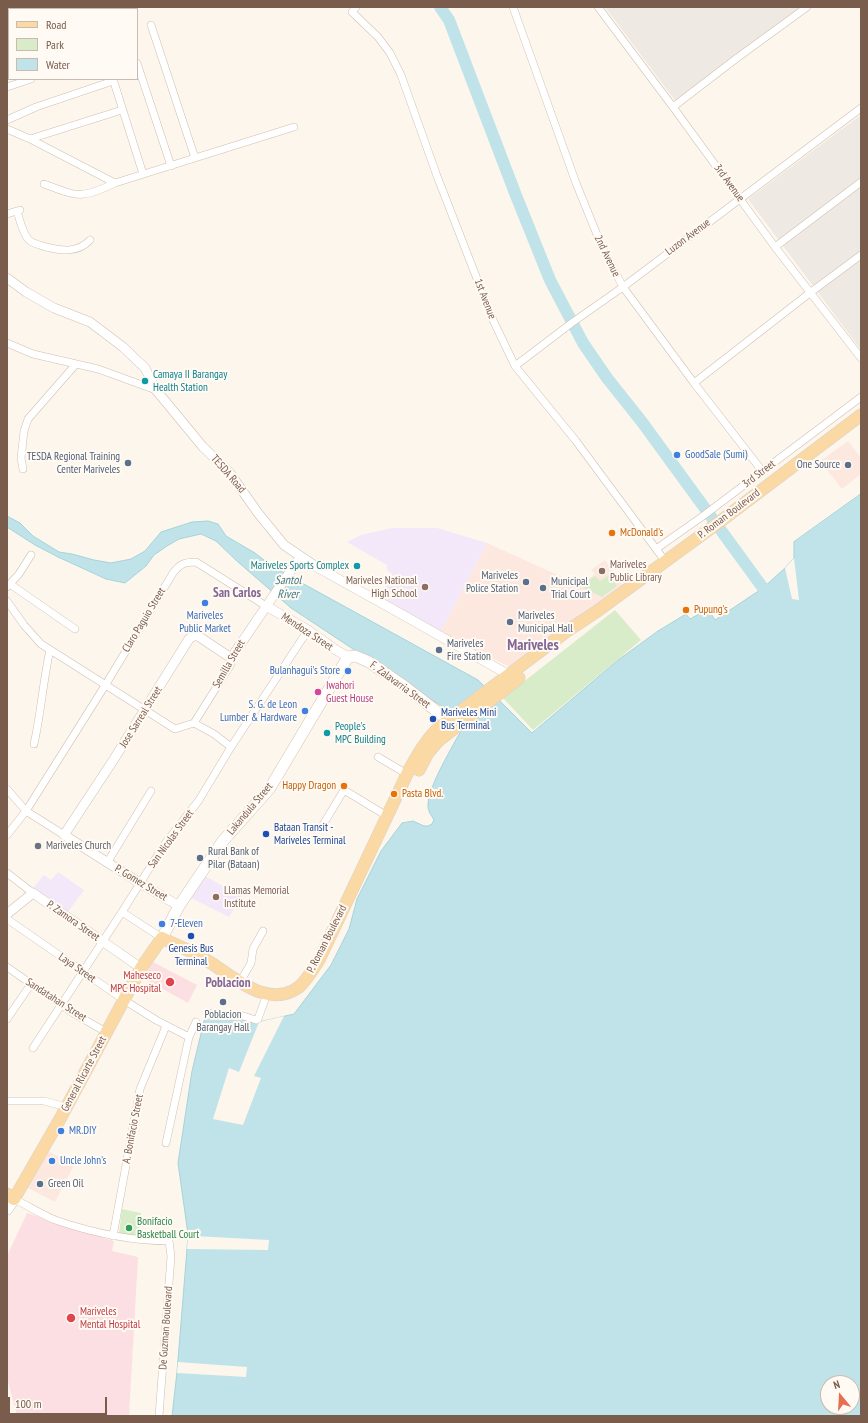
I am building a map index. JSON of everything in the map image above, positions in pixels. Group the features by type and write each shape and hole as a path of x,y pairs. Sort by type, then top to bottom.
{"main road":[{"name":"P. Roman Boulevard","path":"497,689 509,675 717,524 861,415"},
{"name":"P. Roman Boulevard","path":"162,938 206,959 240,982 267,994 281,995 298,987 306,979 319,960 407,774 421,748 431,736 570,638 596,612"},
{"name":"F. Zalavarria Street","path":"348,657 355,656 369,662 454,720"},
{"name":"Lakandula Street","path":"162,938 179,906 222,842 270,788 348,657"},
{"name":"P. Roman Boulevard","path":"387,816 398,807 428,753 454,720"},
{"name":"General Ricarte Street","path":"7,1209 11,1196 67,1107 141,968 162,938"}],"street":[{"name":"2nd Avenue","path":"513,7 579,190 602,247 623,287 694,383 763,472"},
{"name":"3rd Avenue","path":"598,7 740,197 775,247 861,358"},
{"path":"673,107 807,7"},
{"name":"1st Avenue","path":"354,10 378,36 390,53 401,74 437,176 493,320 515,366 576,441 665,561"},
{"path":"151,25 195,158"},
{"path":"138,66 171,166"},
{"path":"7,87 28,80"},
{"path":"7,120 36,107 113,80 143,174"},
{"name":"Luzon Avenue","path":"515,366 573,322 623,287 740,197 806,150 861,108"},
{"path":"30,139 122,110"},
{"path":"44,184 82,196 96,192 115,183 294,127"},
{"path":"7,130 30,139 115,183"},
{"path":"775,247 861,182"},
{"path":"7,214 19,211 24,234 29,241 38,245 60,250 75,250 84,246 90,240"},
{"path":"694,383 861,254"},
{"name":"TESDA Road","path":"7,278 26,292 54,308 90,322 123,347 145,368 156,390 203,447 229,472 258,513 284,545 315,566 509,675"},
{"path":"7,343 32,354 98,369 156,390"},
{"path":"23,469 21,458 24,431 28,419 76,364"},
{"name":"3rd Street","path":"656,549 763,472 861,397"},
{"path":"31,555 19,574 8,586 75,629"},
{"name":"Semilla Street","path":"194,723 231,664 231,658 300,557"},
{"name":"Claro Paguio Street","path":"7,835 26,811 106,684 173,573 183,563 196,562 266,606"},
{"path":"7,601 24,625 41,644 50,650 175,729 194,723 214,734 231,747"},
{"name":"Mendoza Street","path":"266,606 308,630 348,657"},
{"name":"San Nicolas Street","path":"33,1048 103,942 164,845 200,800 231,747 308,630"},
{"name":"Jose Sarreal Street","path":"64,835 114,759 189,639 193,636 198,636 231,658"},
{"path":"34,744 50,650"},
{"path":"378,757 407,774"},
{"name":"P. Gomez Street","path":"7,789 26,811 107,863 179,906"},
{"path":"321,828 344,790 387,816"},
{"path":"107,863 151,791"},
{"name":"P. Zamora Street","path":"7,873 33,893 141,968"},
{"path":"7,914 33,893"},
{"path":"122,912 162,938"},
{"name":"Laya Street","path":"7,920 124,1000 166,1026 189,1037"},
{"path":"240,982 251,963 253,949 263,931"},
{"name":"Sandatahan Street","path":"7,967 61,1004 106,1032"},
{"path":"7,1019 31,984"},
{"path":"240,1015 256,1020 258,1019 267,994"},
{"path":"166,1143 189,1037 196,1022"},
{"name":"A. Bonifacio Street","path":"113,1236 140,1089 166,1026"},
{"path":"7,1101 44,1101 67,1107"},
{"path":"11,1196 57,1220 113,1236"},
{"name":"De Guzman Boulevard","path":"113,1236 146,1241 169,1241 171,1256 159,1416"}],"shaded area":[{"path":"605,7 804,7 677,103"},
{"path":"861,115 861,350 748,199"},
{"path":"848,441 861,458 861,474 842,489 820,461"},
{"name":"Mariveles National High School","path":"392,528 437,528 487,543 440,633 378,599 393,575 387,570 387,565 347,542 361,535"},
{"path":"487,543 573,582 590,578 595,574 591,570 605,560 623,585 512,668 440,633"},
{"path":"58,872 84,890 67,913 33,888 44,875 51,880"},
{"name":"Llamas Memorial Institute","path":"205,876 241,896 229,917 191,898"},
{"name":"Maheseco MPC Hospital","path":"153,962 197,985 188,1003 143,978"},
{"path":"46,1150 74,1165 55,1202 26,1187"},
{"name":"Mariveles Mental Hospital","path":"27,1213 114,1241 112,1251 138,1257 129,1416 17,1416 7,1378 7,1256"}],"green space":[{"path":"609,575 617,586 602,597 573,583 591,579 595,576 600,581"},
{"path":"615,610 641,640 533,730 503,698"},
{"name":"Bonifacio Basketball Court","path":"122,1209 141,1213 138,1237 119,1234"}],"water":[{"name":"Santol River","path":"861,494 861,1416 172,1416 188,1234 178,1163 192,1071 207,1009 259,1022 294,1014 331,965 349,929 357,899 381,851 402,823 413,821 424,826 432,824 434,820 428,806 432,788 463,727 451,711 418,692 291,608 216,541 201,534 179,539 167,546 154,555 146,566 125,583 106,579 35,545 7,527 7,516 20,523 33,536 59,552 111,563 131,559 145,551 161,532 192,522 208,521 218,524 226,536 255,553 273,567 478,680 532,733 618,660 658,631 686,614 690,619 708,609 715,620 763,588 794,558 794,542"}],"pier":[{"path":"794,558 799,600 792,599 785,568"},
{"path":"284,1016 254,1076 261,1078 243,1125 213,1119 229,1068 239,1072 259,1022"},
{"path":"188,1234 195,1236 269,1240 268,1250 187,1249"},
{"path":"178,1362 247,1367 246,1377 177,1373"}],"waterway":[{"path":"440,7 449,20 550,280 583,343 607,378 642,422 763,588"}],"place":[{"name":"Camaya II Barangay Health Station","path":"145,381"},
{"name":"GoodSale (Sumi)","path":"677,455"},
{"name":"TESDA Regional Training Center Mariveles","path":"128,463"},
{"name":"One Source","path":"848,465"},
{"name":"McDonald's","path":"612,533"},
{"name":"Mariveles Sports Complex","path":"357,566"},
{"name":"Mariveles Public Library","path":"602,571"},
{"name":"Mariveles Police Station","path":"526,582"},
{"name":"Mariveles National High School","path":"425,587"},
{"name":"Municipal Trial Court","path":"543,588"},
{"name":"Mariveles Public Market","path":"205,603"},
{"name":"Pupung's","path":"686,610"},
{"name":"Mariveles Municipal Hall","path":"510,622"},
{"name":"Mariveles Fire Station","path":"439,650"},
{"name":"Bulanhagui's Store","path":"348,671"},
{"name":"Iwahori Guest House","path":"318,692"},
{"name":"S. G. de Leon Lumber & Hardware","path":"305,711"},
{"name":"Mariveles Mini Bus Terminal","path":"433,719"},
{"name":"People's MPC Building","path":"327,733"},
{"name":"Happy Dragon","path":"344,786"},
{"name":"Pasta Blvd.","path":"394,794"},
{"name":"Bataan Transit - Mariveles Terminal","path":"266,834"},
{"name":"Mariveles Church","path":"38,846"},
{"name":"Rural Bank of Pilar (Bataan)","path":"200,858"},
{"name":"Llamas Memorial Institute","path":"216,897"},
{"name":"7-Eleven","path":"162,924"},
{"name":"Genesis Bus Terminal","path":"191,936"},
{"name":"Maheseco MPC Hospital","path":"170,982"},
{"name":"Poblacion Barangay Hall","path":"223,1002"},
{"name":"MR.DIY","path":"61,1131"},
{"name":"Uncle John's","path":"52,1161"},
{"name":"Green Oil","path":"40,1184"},
{"name":"Bonifacio Basketball Court","path":"129,1228"},
{"name":"Mariveles Mental Hospital","path":"71,1318"}],"district":[{"name":"San Carlos","path":"237,593"},
{"name":"Mariveles","path":"533,646"},
{"name":"Poblacion","path":"228,983"}]}
